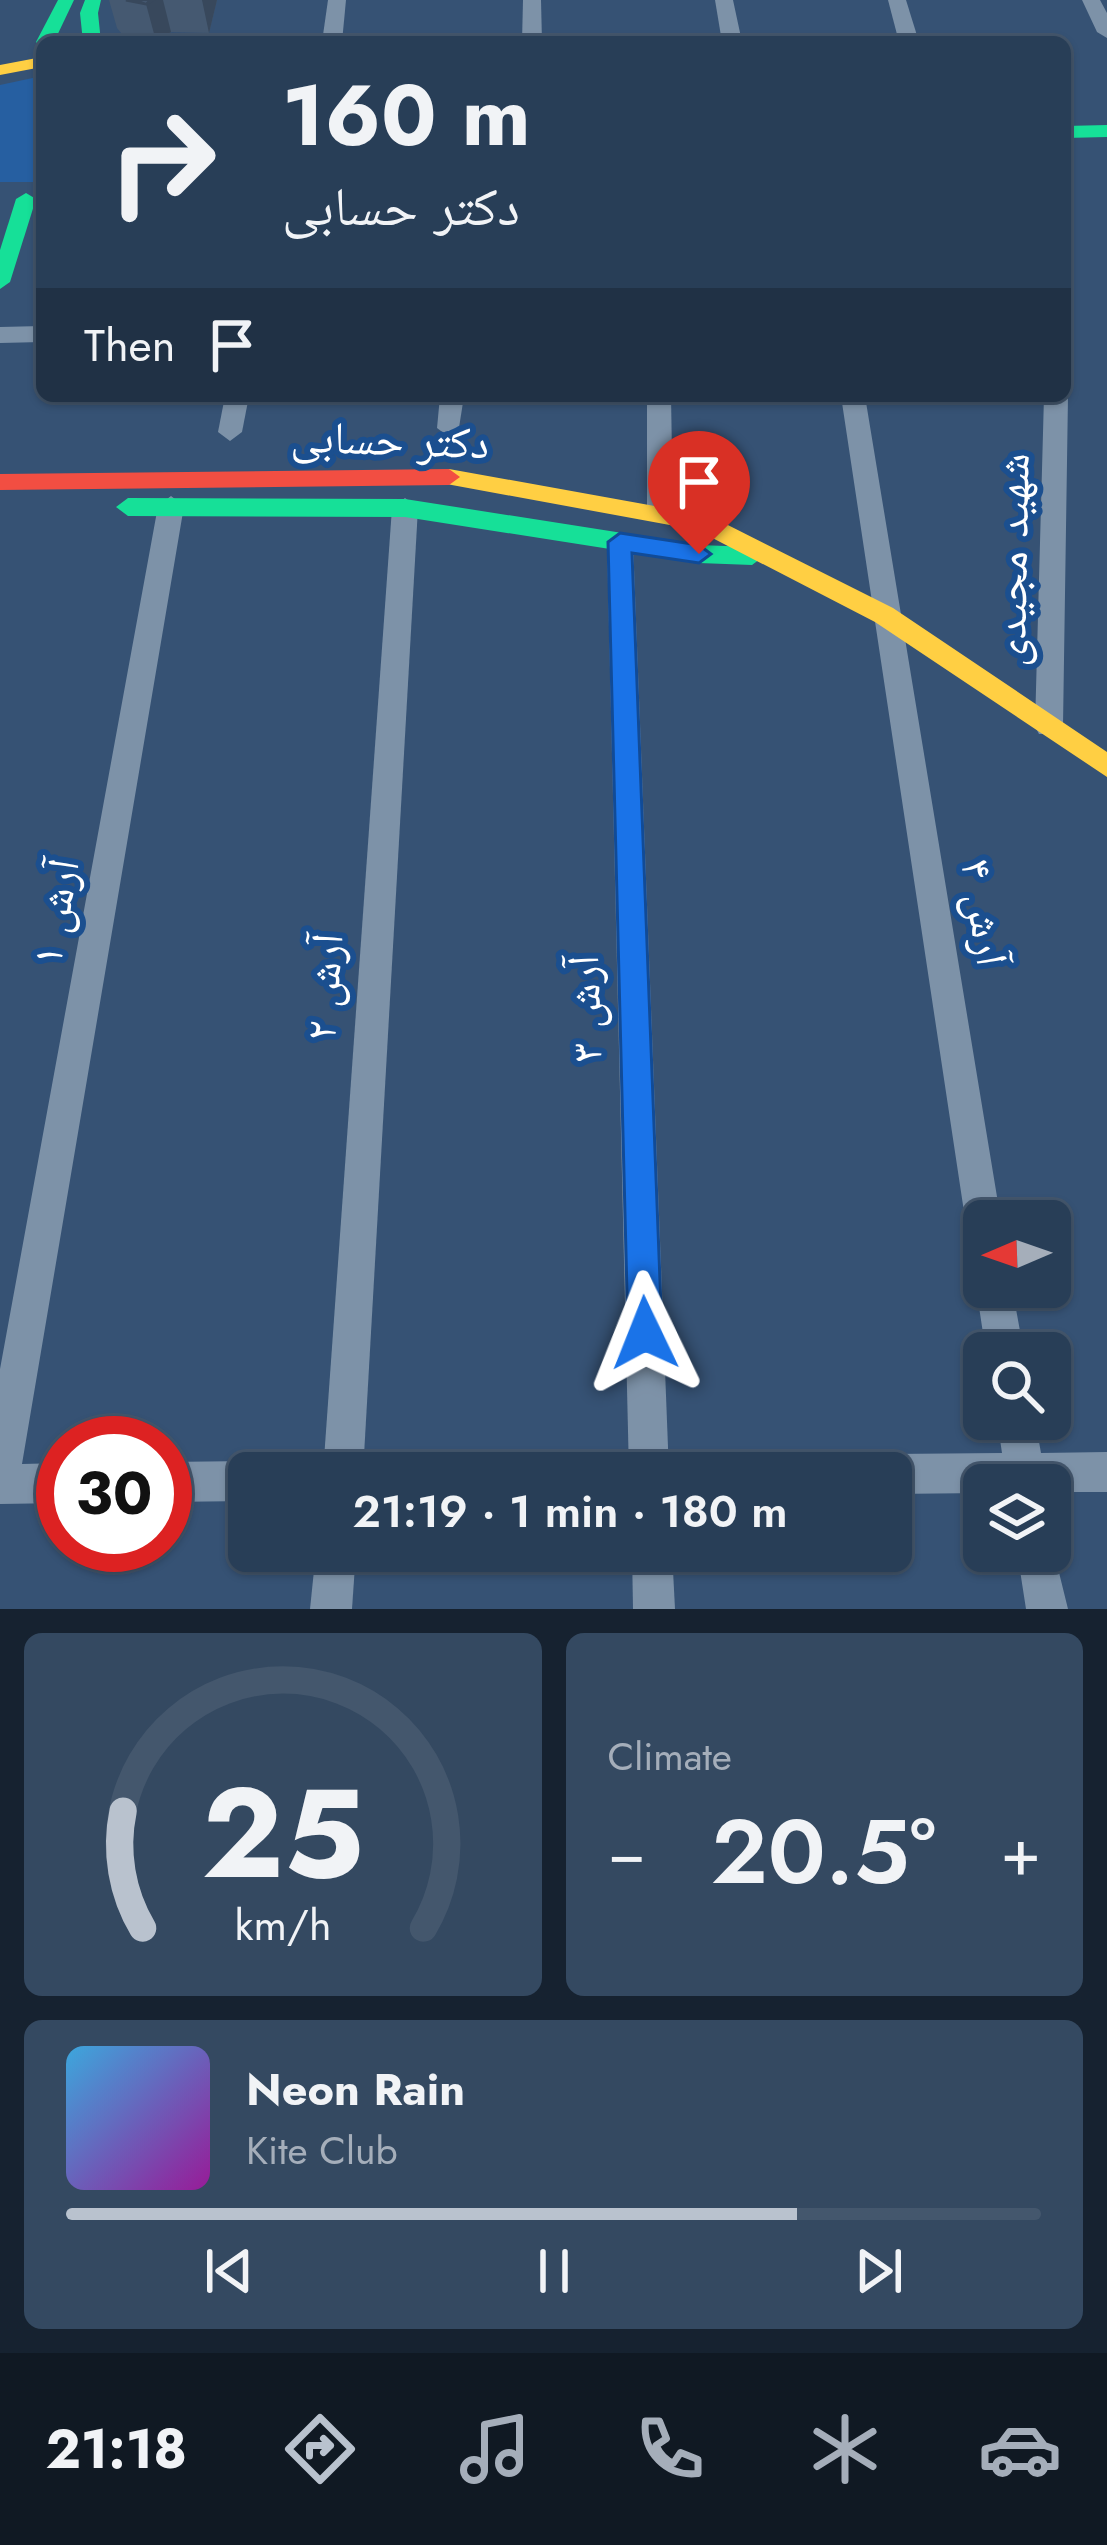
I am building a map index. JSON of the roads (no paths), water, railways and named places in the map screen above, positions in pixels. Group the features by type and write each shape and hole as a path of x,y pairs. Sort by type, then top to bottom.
{"street":[{"path":"43,36 66,0"},
{"path":"91,36 93,0"},
{"path":"333,36 337,0"},
{"path":"532,0 532,36"},
{"path":"724,0 731,36"},
{"path":"897,0 907,36"},
{"path":"1091,0 1107,32"},
{"path":"1071,109 1107,109"},
{"path":"1071,132 1107,131"},
{"path":"0,282 23,198"},
{"path":"0,335 36,334"},
{"path":"230,432 236,402"},
{"path":"449,428 451,402"},
{"path":"659,402 660,512"},
{"name":"آرش ۴","path":"854,402 980,1200"},
{"name":"شهید مجیدی","path":"1049,726 1056,402"},
{"name":"دکتر حسابی","path":"0,482 443,476 702,522 884,615 1107,766"},
{"name":"آرش ۱","path":"0,1480 171,506"},
{"name":"دکتر حسابی","path":"0,509 405,508 699,554 765,556"},
{"name":"آرش ۲","path":"345,1452 405,508"},
{"name":"آرش ۳","path":"620,542 648,1452"},
{"path":"1071,1475 1107,1472"},
{"path":"912,1475 963,1477"},
{"path":"0,1480 36,1482"},
{"path":"192,1482 228,1481"},
{"path":"331,1609 334,1572"},
{"path":"653,1572 654,1609"},
{"path":"1041,1572 1047,1609"}]}
